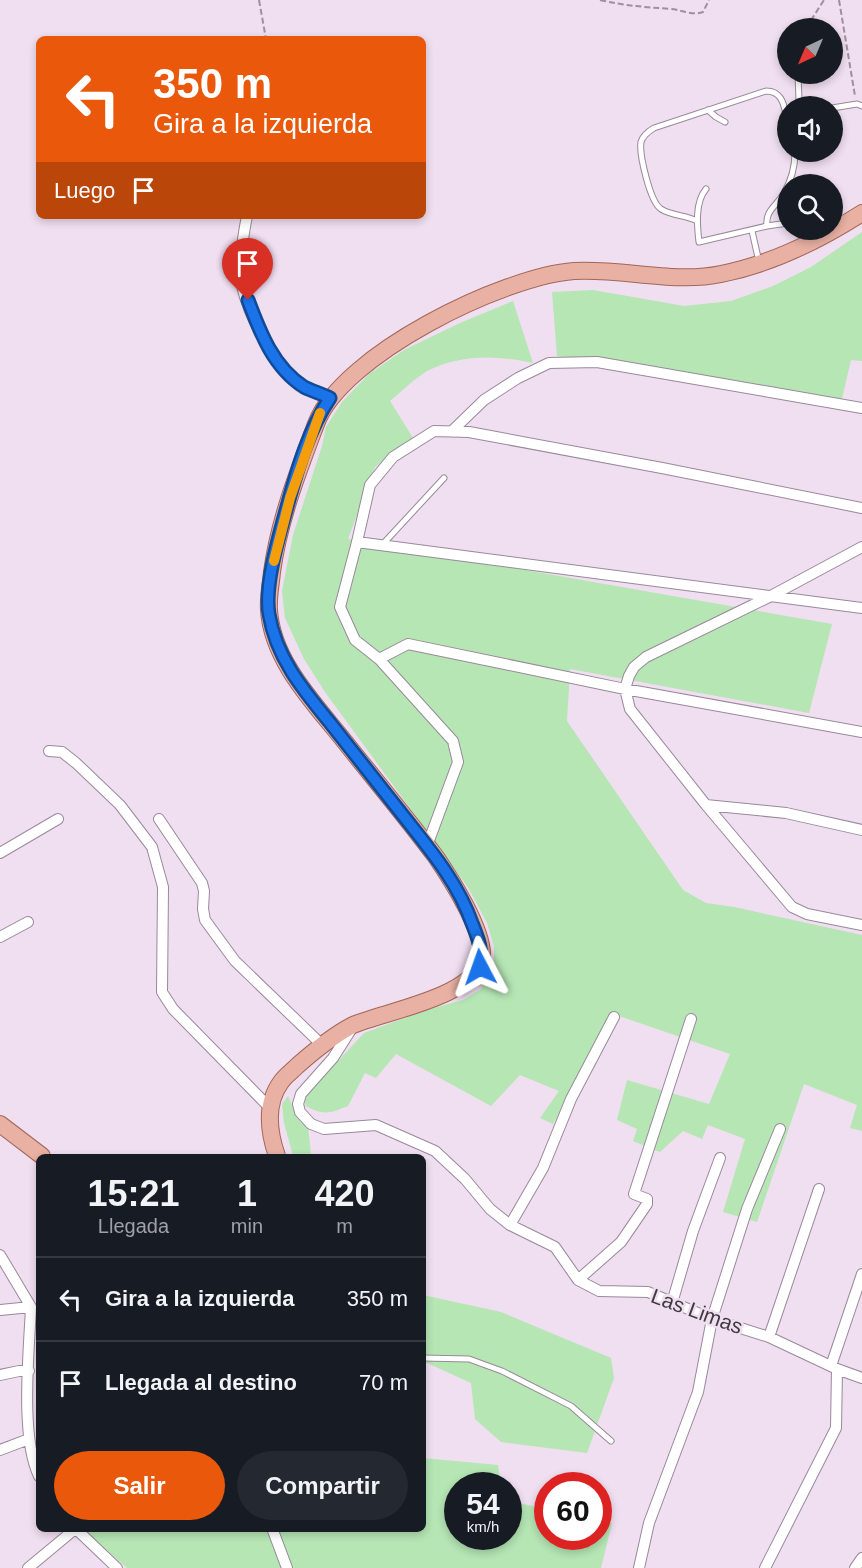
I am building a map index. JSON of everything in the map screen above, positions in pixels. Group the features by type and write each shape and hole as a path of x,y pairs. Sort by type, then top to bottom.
{"main road":[{"path":"843,223 862,213"},
{"path":"277,1154 270,1122 274,1094 282,1081 321,1044 354,1025 458,989 470,980 480,967 481,948 469,912 454,884 427,846 296,680 280,651 268,613 269,593 280,532 319,415 330,398 366,364 426,326 508,287 541,276 597,270 686,278 717,275 759,263 805,246 814,240"},
{"path":"0,1124 39,1154"}],"street":[{"path":"246,219 242,244 242,285 259,330 281,368 304,387 330,398"},
{"path":"452,431 484,400 518,378 549,363 597,362 862,408"},
{"path":"427,846 458,762 453,741 379,659 354,640 340,607 370,485 393,457 434,431 469,432 862,508"},
{"path":"357,542 862,608"},
{"path":"862,547 769,597 646,657 634,667 626,689 630,709 706,805 792,907 807,914 862,925"},
{"path":"379,659 408,644 626,689 862,732"},
{"path":"49,751 62,752 76,763 120,805 152,847 163,887 162,992 173,1009 271,1109"},
{"path":"706,805 786,813 862,830"},
{"path":"0,853 58,819"},
{"path":"159,819 202,883 205,920 235,961 321,1044"},
{"path":"0,937 28,922"},
{"path":"510,1226 543,1168 572,1099 614,1017"},
{"path":"354,1025 333,1059 301,1094 298,1104 300,1112 311,1124 324,1129 376,1125 435,1151 465,1179 490,1209 510,1226 555,1247 578,1280 621,1242 647,1204 645,1197 634,1194 691,1019"},
{"path":"639,1568 650,1523 698,1392 712,1319 747,1209 780,1129"},
{"path":"672,1303 693,1231 720,1158"},
{"path":"769,1337 819,1189"},
{"path":"0,1255 31,1307 30,1439 36,1464"},
{"path":"765,1568 836,1428 834,1367 862,1274"},
{"name":"Las Limas","path":"578,1280 598,1291 648,1292 712,1319 769,1337 862,1378"},
{"path":"0,1310 31,1307"},
{"path":"0,1375 29,1371"},
{"path":"0,1450 30,1439"},
{"path":"28,1568 71,1532"},
{"path":"78,1532 117,1568"},
{"path":"274,1532 287,1568"},
{"path":"855,1568 862,1558"}],"lane":[{"path":"697,221 688,216 669,212 656,204 645,168 641,141 645,134 654,128 771,91 780,96"},
{"path":"843,107 859,105"},
{"path":"708,110 725,122"},
{"path":"767,226 767,214 784,193 793,171 794,162"},
{"path":"706,189 701,195 697,221 699,242 777,225"},
{"path":"752,231 759,263"},
{"path":"381,546 444,478"},
{"path":"426,1358 469,1359 502,1371 571,1406 612,1441"}],"path":[{"path":"259,0 265,36"},
{"path":"600,0 646,9 673,9 695,15 703,12 710,0"},
{"path":"812,18 824,0"},
{"path":"839,0 859,105"}],"green space":[{"path":"862,232 862,361 851,360 840,407 557,356 552,292 593,290 684,306 731,301 773,286 811,267"},
{"path":"513,301 533,363 506,358 453,361 427,371 390,401 413,438 375,467 348,539 832,624 809,713 570,669 567,721 683,890 706,903 862,935 862,1131 850,1128 857,1105 804,1084 757,1222 723,1212 745,1139 708,1125 702,1139 683,1131 660,1152 633,1141 637,1129 617,1120 627,1080 709,1104 730,1054 616,1015 553,1124 540,1118 559,1091 520,1075 491,1106 396,1054 376,1078 365,1073 348,1106 327,1112 306,1106 304,1098 364,1033 426,1010 463,1000 481,989 494,966 494,946 487,923 469,889 325,692 304,659 285,618 282,591 293,535 326,427 342,402 369,374 404,350"},
{"path":"288,1096 297,1117 308,1125 311,1154 292,1154 284,1123 282,1104"},
{"path":"426,1296 501,1312 611,1358 614,1378 587,1453 501,1442 475,1419 471,1383 427,1363"},
{"path":"426,1458 498,1465 499,1472 444,1472 444,1550 522,1550 522,1504 534,1506 534,1550 605,1550 601,1568 127,1568 86,1532 426,1532"}],"slow traffic":[{"path":"274,561 290,498 320,413"}],"route":[{"path":"248,300 259,330 281,368 304,387 330,398 319,415 280,532 269,593 268,613 274,635 296,680 443,867 469,912 481,948 480,967"}]}
